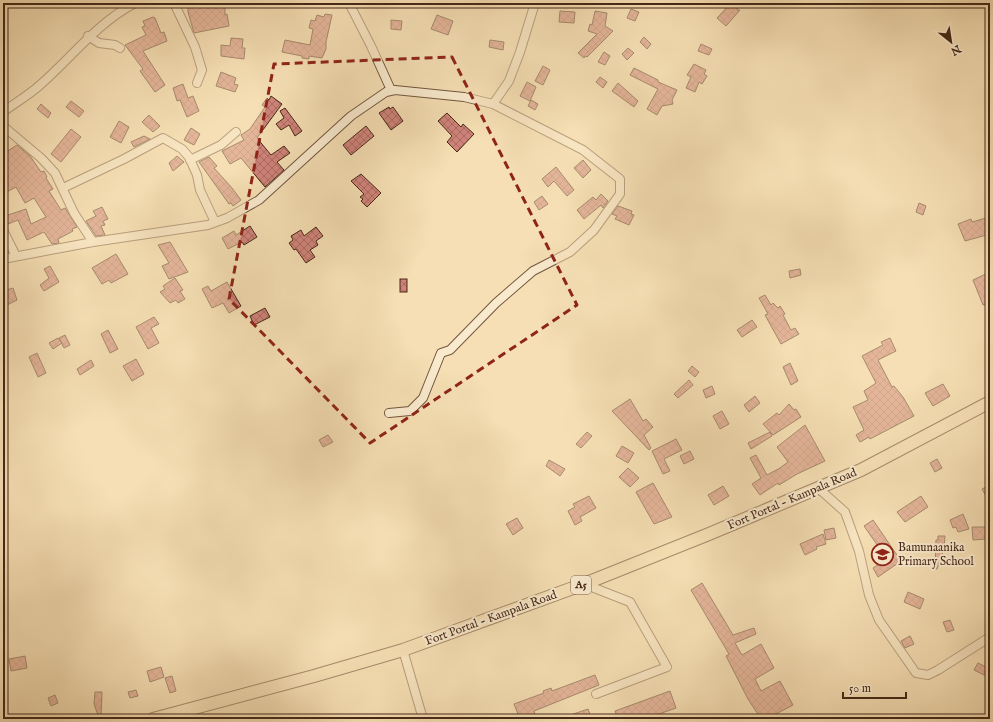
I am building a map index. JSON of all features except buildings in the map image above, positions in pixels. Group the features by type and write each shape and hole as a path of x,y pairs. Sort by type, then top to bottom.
{"main road":[{"name":"Fort Portal - Kampala Road","path":"153,719 314,676 403,650 584,584 709,534 817,487 861,470 990,402"}],"street":[{"path":"3,112 39,86 88,36 126,5 136,3"},
{"path":"174,3 195,47 202,70 197,83"},
{"path":"349,3 391,90"},
{"path":"493,104 509,81 520,52 534,3"},
{"path":"88,36 99,42 115,45 120,48"},
{"path":"3,259 93,242 208,225 215,222 260,200 351,116 391,90 464,97 493,104 583,150 620,179 620,194 594,230 570,252 533,271 496,303 450,350 441,353 423,398 410,411 388,413"},
{"path":"3,126 41,158 55,173 74,213 93,242"},
{"path":"190,160 221,145 236,132"},
{"path":"63,188 124,159 163,138 182,149 190,160 200,190 215,222"},
{"path":"3,230 16,256"},
{"path":"817,487 845,512 859,551 869,595 879,620 916,673 928,675 990,637"},
{"path":"584,584 630,602 667,667 596,694"},
{"path":"403,650 423,719"}],"highlighted area":[{"path":"452,57 577,305 370,443 229,299 274,64"}],"place":[{"name":"Bamunaanika Primary School","path":"883,554"}]}
